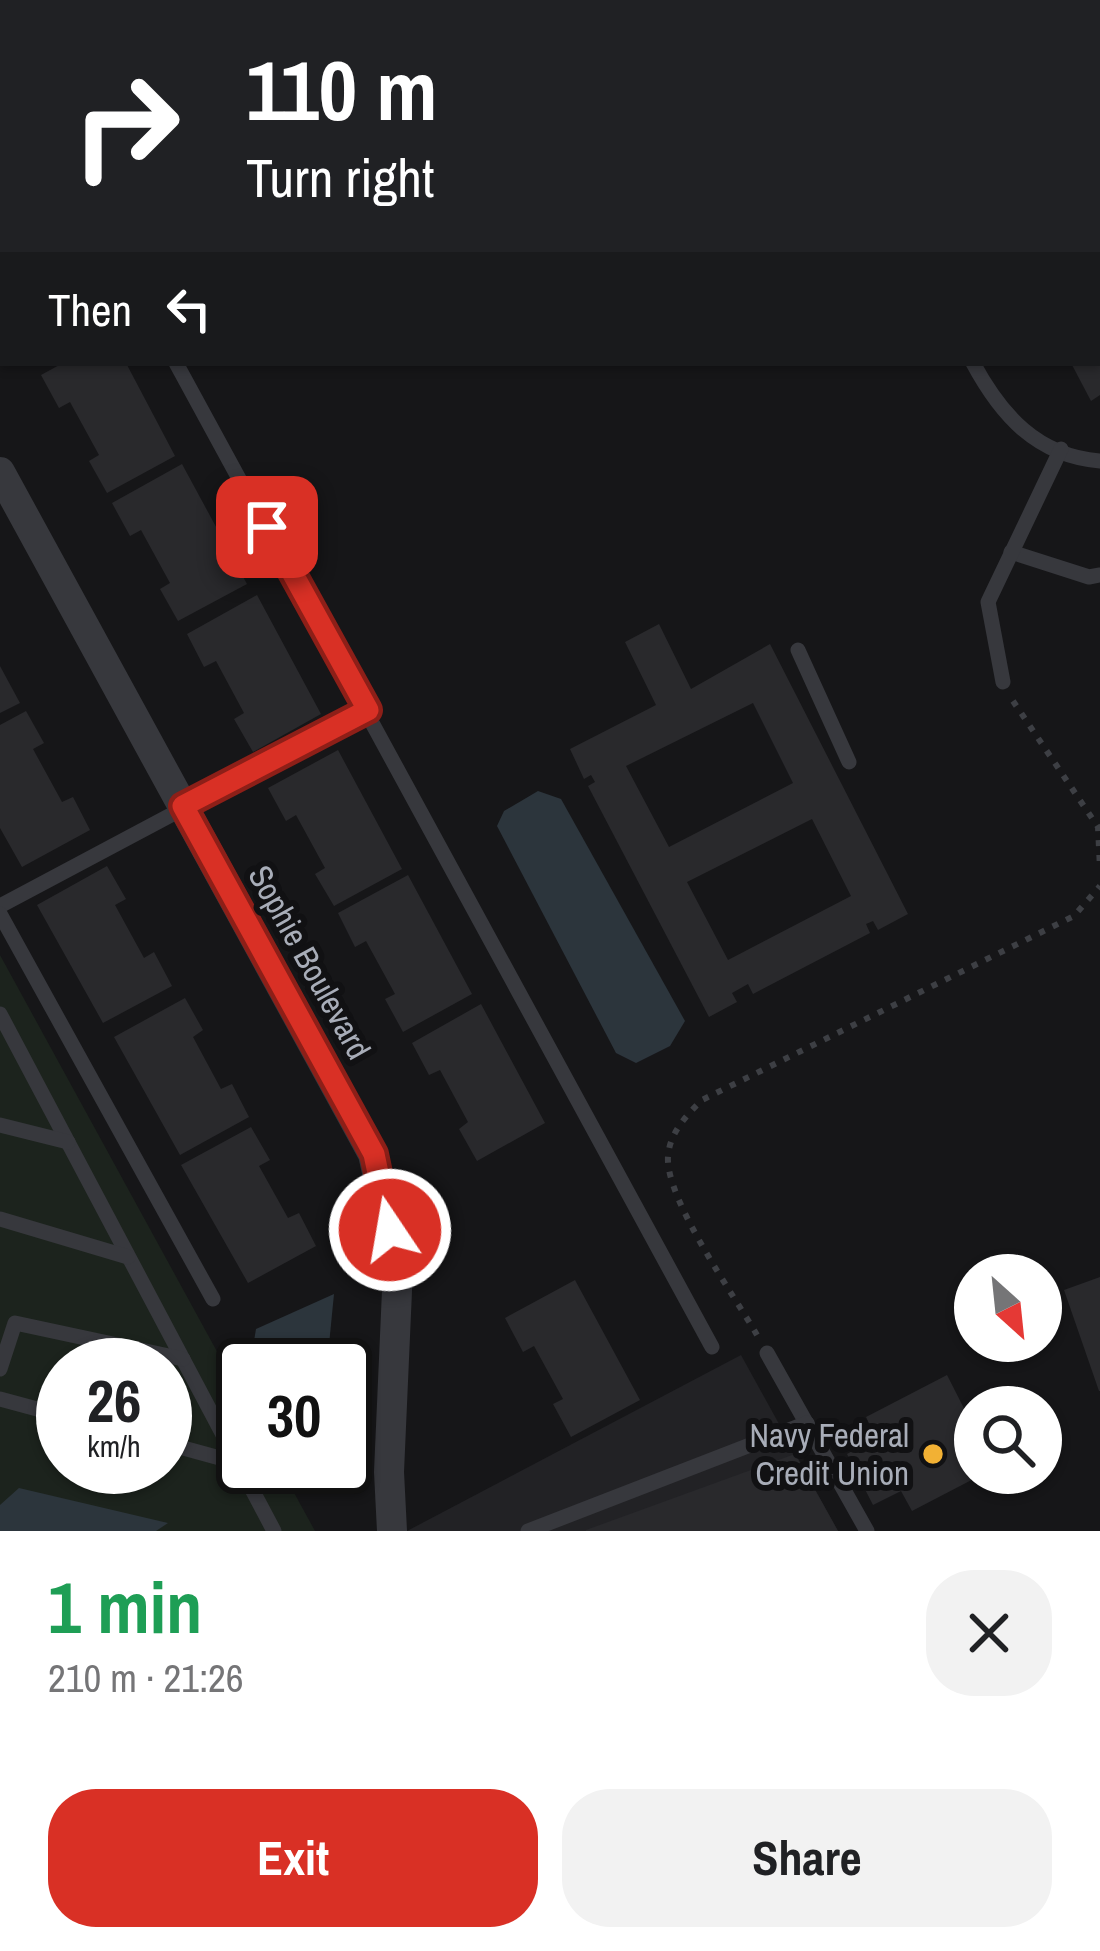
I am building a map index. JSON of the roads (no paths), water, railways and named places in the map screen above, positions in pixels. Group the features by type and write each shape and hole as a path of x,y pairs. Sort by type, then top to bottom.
{"street":[{"name":"Sophie Boulevard","path":"0,472 374,1154 398,1268 388,1472 392,1531"}],"lane":[{"path":"178,366 712,1347"},
{"path":"975,366 998,409 1027,436 1076,459 1100,461"},
{"path":"1003,682 988,602 1061,449"},
{"path":"1011,552 1089,577 1100,575"},
{"path":"798,650 849,762"},
{"path":"213,1299 0,910 183,806 368,710"},
{"path":"0,1014 8,1042 68,1142 172,1338"},
{"path":"0,1125 68,1142"},
{"path":"0,1219 128,1257"},
{"path":"0,1369 15,1323 85,1338"},
{"path":"767,1353 867,1531"},
{"path":"192,1376 216,1421"},
{"path":"0,1400 36,1409"},
{"path":"528,1531 807,1423"},
{"path":"253,1494 270,1530"}],"place":[{"name":"Navy Federal Credit Union","path":"933,1454"}]}
